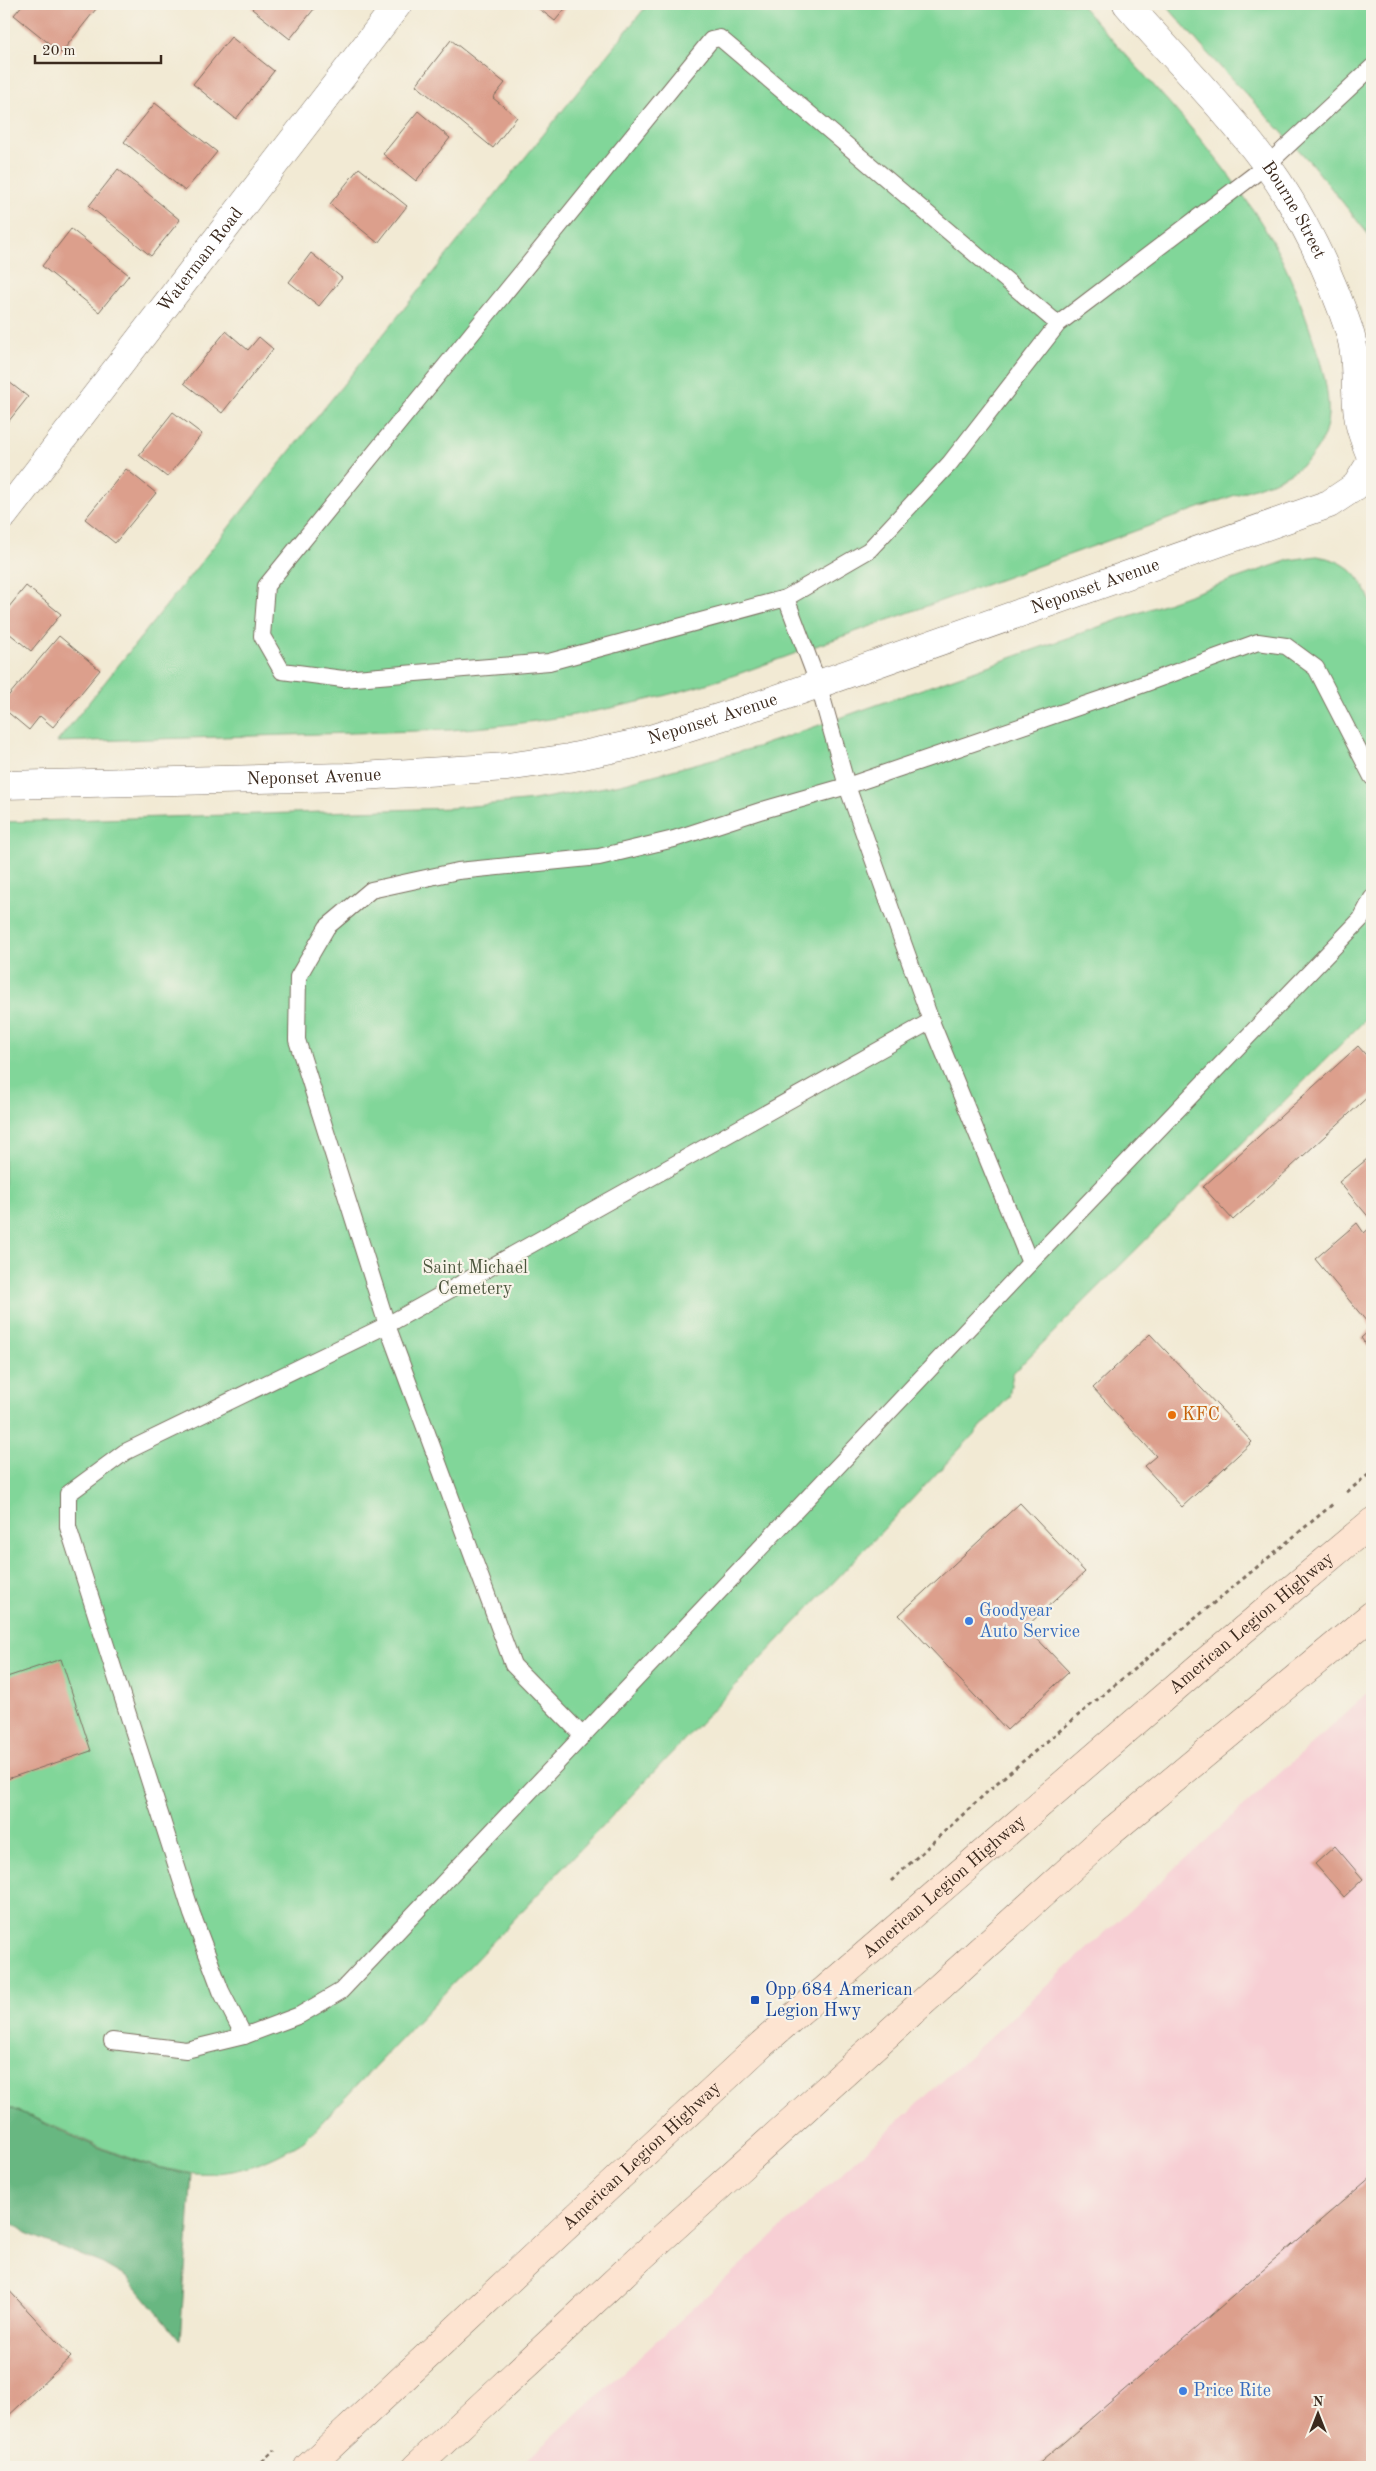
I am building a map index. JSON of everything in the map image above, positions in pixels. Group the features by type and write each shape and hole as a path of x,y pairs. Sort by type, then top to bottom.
{"main road":[{"name":"American Legion Highway","path":"308,2467 762,2044 1199,1667 1372,1522"},
{"path":"416,2467 638,2260 1112,1831 1372,1614"}],"street":[{"name":"Waterman Road","path":"4,515 398,4"},
{"name":"Bourne Street","path":"1127,4 1267,165 1298,216 1344,315 1355,352 1359,421 1372,460"},
{"name":"Neponset Avenue","path":"4,785 346,777 507,767 569,758 634,744 756,706 1328,504 1356,486 1372,460"}],"lane":[{"path":"1058,324 720,38 711,40 266,586 262,636 282,671 343,679 549,662 786,598 869,550 950,463 1058,324 1267,165 1372,67"},
{"path":"786,598 818,683 847,786 931,1022 1030,1263"},
{"path":"583,1736 513,1665 387,1325 297,1040 298,977 326,927 371,890 458,871 599,857 674,839 847,786 1113,695 1258,642 1286,646 1316,668 1372,777"},
{"path":"112,2040 186,2050 244,2036 300,2015 341,1991 1030,1263 1361,919 1372,898"},
{"path":"244,2036 221,1991 192,1914 68,1527 68,1494 125,1452 387,1325 931,1022"}],"shaded area":[{"path":"1372,1689 1372,2467 519,2467"}],"green space":[{"path":"648,4 1080,4 1157,89 1231,178 1279,253 1305,316 1326,385 1327,423 1322,440 1312,456 1296,469 1274,481 738,674 667,695 632,703 524,723 450,730 57,742"},
{"path":"1165,4 1372,4 1372,239 1311,163 1210,56"},
{"name":"Saint Michael Cemetery","path":"1317,556 1328,558 1346,566 1358,578 1372,605 1372,1013 1013,1373 1009,1397 304,2141 276,2157 249,2167 224,2172 199,2173 173,2170 120,2155 4,2105 4,822 452,808 534,800 621,784 757,747 1289,560"},
{"path":"4,2105 119,2156 167,2170 192,2174 180,2340 129,2279 103,2264 26,2233 4,2216"}],"building":[{"path":"23,4 100,4 61,53 14,15"},
{"path":"256,4 318,4 290,39 252,9"},
{"path":"533,4 569,4 555,21"},
{"path":"231,37 274,71 236,119 193,84"},
{"path":"451,40 505,83 493,98 517,117 493,148 416,85"},
{"path":"155,103 217,152 185,191 124,142"},
{"path":"418,111 450,138 416,181 383,154"},
{"path":"359,168 407,206 378,243 330,204"},
{"path":"118,169 180,220 151,256 89,206"},
{"path":"71,229 129,275 99,312 42,266"},
{"path":"311,253 342,278 319,306 289,282"},
{"path":"226,331 248,350 259,337 273,349 222,413 184,383"},
{"path":"4,378 28,397 4,427"},
{"path":"173,412 202,434 167,477 139,455"},
{"path":"126,469 156,493 115,543 85,519"},
{"path":"26,586 61,614 31,651 4,629 4,613"},
{"path":"59,636 100,670 53,727 40,716 29,730 4,709 4,701"},
{"path":"1358,1046 1372,1062 1372,1093 1233,1220 1203,1187"},
{"path":"1372,1155 1372,1221 1339,1182"},
{"path":"1357,1223 1364,1233 1372,1226 1372,1328 1315,1259"},
{"path":"1372,1328 1372,1352 1361,1338"},
{"name":"KFC","path":"1150,1334 1252,1442 1182,1507 1144,1466 1156,1456 1093,1388"},
{"name":"Goodyear Auto Service","path":"1020,1503 1085,1572 1026,1627 1069,1672 1007,1730 899,1615"},
{"path":"61,1659 91,1751 4,1780 4,1678"},
{"path":"1335,1846 1363,1879 1344,1897 1315,1864"},
{"path":"1372,2176 1372,2467 1035,2467"},
{"path":"4,2285 71,2357 4,2420"}],"place":[{"name":"KFC","path":"1172,1415"},
{"name":"Goodyear Auto Service","path":"969,1621"},
{"name":"Opp 684 American Legion Hwy","path":"755,2000"},
{"name":"Price Rite","path":"1183,2391"}]}
